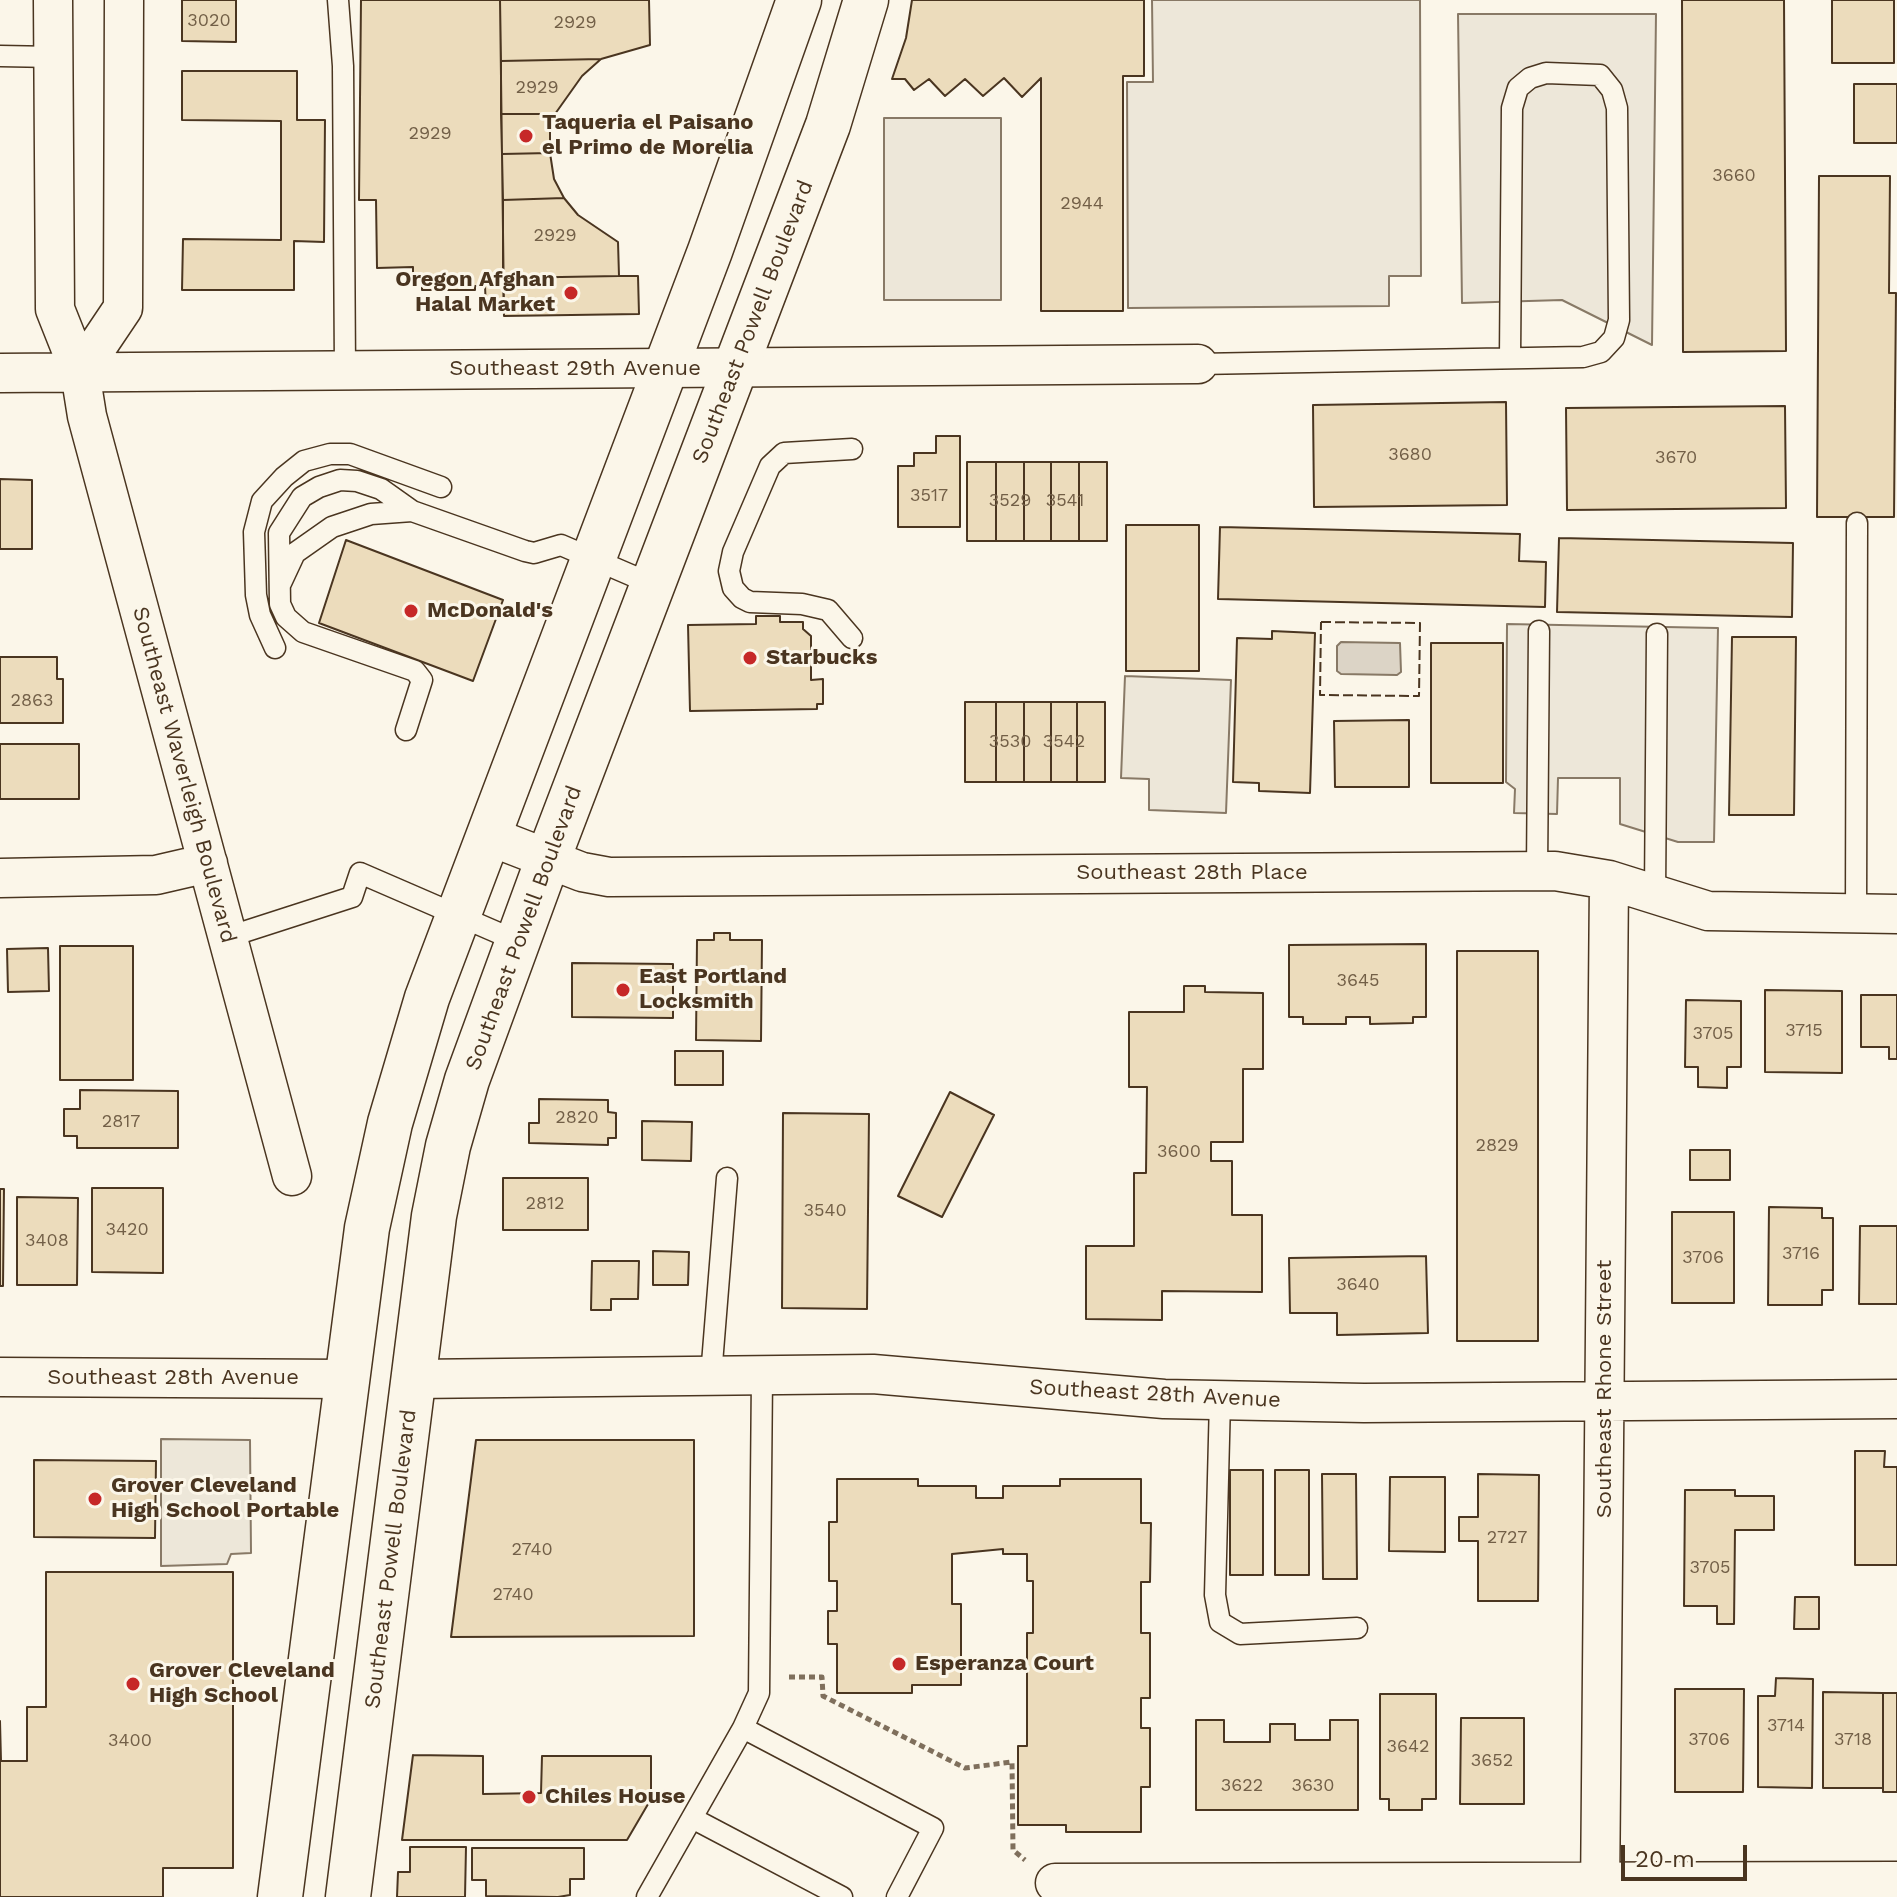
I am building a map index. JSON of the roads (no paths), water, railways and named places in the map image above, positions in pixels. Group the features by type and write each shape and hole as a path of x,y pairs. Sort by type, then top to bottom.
{"main road":[{"path":"280,1897 367,1228 390,1123 427,998 666,368 788,39 799,0"},
{"name":"Southeast Powell Boulevard","path":"348,1897 434,1216 448,1146 467,1080 517,941 828,125 866,0"}],"street":[{"name":"Southeast Waverleigh Boulevard","path":"53,0 55,309 80,372 87,416 292,1176"},
{"path":"80,372 123,308 124,0"},
{"name":"Southeast 29th Avenue","path":"0,373 1198,364"},
{"name":"Southeast 28th Place","path":"489,836 548,859 609,877 1537,871 1609,880 1708,911 1897,914"},
{"path":"0,878 156,875 208,863"},
{"name":"Southeast Rhone Street","path":"1600,1889 1609,880"},
{"name":"Southeast 28th Avenue","path":"413,1379 873,1374 1164,1399 1897,1399"},
{"name":"Southeast 28th Avenue","path":"0,1377 346,1379"},
{"path":"1052,1890 1600,1889 1897,1881"}],"lane":[{"path":"338,0 343,66 345,370"},
{"path":"0,56 54,57"},
{"path":"1198,364 1583,357 1601,352 1614,338 1619,320 1617,108 1612,90 1600,75 1568,72 1530,78 1518,88 1512,108 1510,358"},
{"path":"852,449 784,453 770,466 733,552 729,571 733,588 742,598 750,602 802,604 828,610 852,638"},
{"path":"275,648 260,615 253,545 262,501 284,477 304,461 350,454 441,487"},
{"path":"406,730 422,680 415,671 303,632 286,617 280,604 279,533 294,506 319,487 340,480 357,481 381,489 412,511 525,551 534,553 561,545 654,585"},
{"path":"279,588 295,553 332,527 371,514 412,511"},
{"path":"1856,914 1857,523"},
{"path":"1537,871 1539,631"},
{"path":"1655,895 1657,634"},
{"path":"228,937 352,897 360,873 517,941"},
{"path":"711,1376 727,1178"},
{"path":"647,1897 743,1728 759,1693 762,1376"},
{"path":"1220,1400 1215,1595 1220,1622 1240,1634 1357,1628"},
{"path":"743,1728 933,1828 897,1897"},
{"path":"692,1818 842,1897"}],"place":[{"name":"Taqueria el Paisano el Primo de Morelia","path":"526,136"},
{"name":"Oregon Afghan Halal Market","path":"571,293"},
{"name":"McDonald's","path":"411,611"},
{"name":"Starbucks","path":"750,658"},
{"name":"East Portland Locksmith","path":"623,990"},
{"name":"Grover Cleveland High School Portable","path":"95,1499"},
{"name":"Esperanza Court","path":"899,1664"},
{"name":"Grover Cleveland High School","path":"133,1684"},
{"name":"Chiles House","path":"529,1797"}]}
